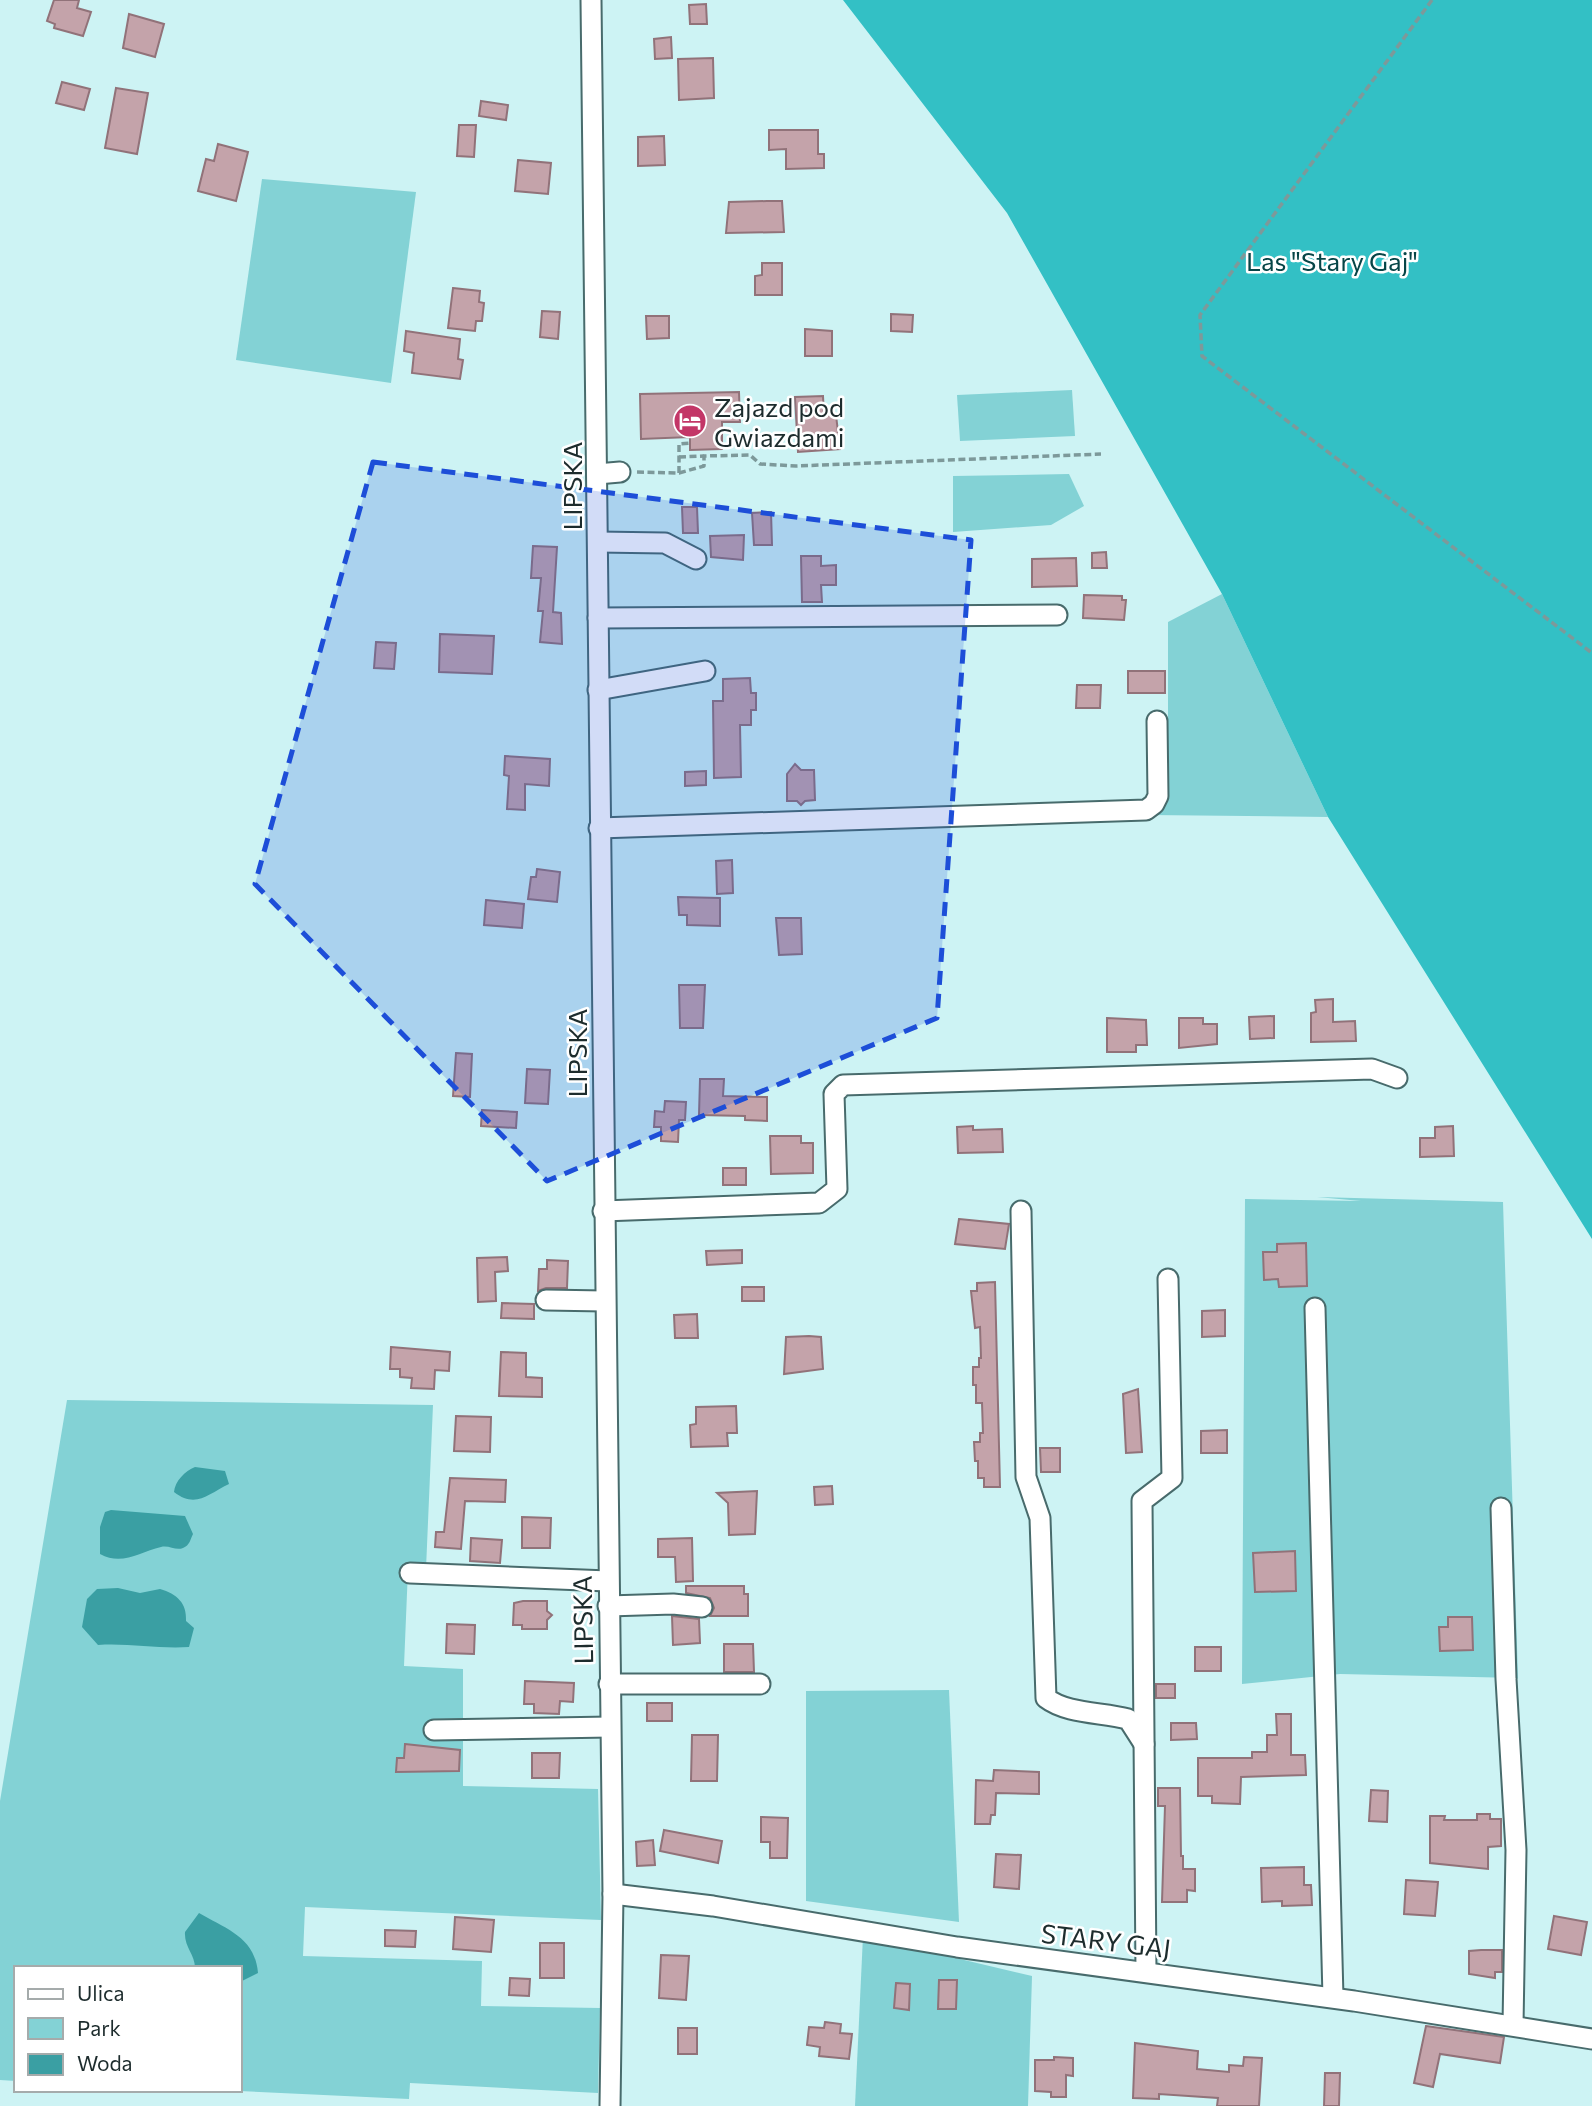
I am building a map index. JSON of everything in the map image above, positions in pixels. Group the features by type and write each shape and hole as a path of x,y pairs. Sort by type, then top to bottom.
{"street":[{"name":"LIPSKA","path":"591,0 598,542 598,828 613,1894 610,2106"},
{"path":"597,474 621,472"},
{"path":"598,542 665,543 696,559"},
{"path":"598,618 1057,615"},
{"path":"598,691 705,671"},
{"path":"598,828 1146,810 1157,796 1157,722"},
{"path":"603,1211 819,1203 837,1189 834,1094 843,1085 1372,1069 1396,1078"},
{"path":"1021,1211 1026,1477 1040,1518 1045,1698 1058,1708 1099,1711 1128,1719 1144,1745"},
{"path":"1146,1972 1142,1501 1172,1478 1168,1279"},
{"path":"546,1300 604,1301"},
{"path":"1315,1308 1332,1997"},
{"path":"1501,1508 1506,1678 1516,1850 1513,2025"},
{"path":"410,1573 608,1581"},
{"path":"608,1606 673,1604 702,1607"},
{"path":"609,1684 760,1684"},
{"path":"434,1730 610,1727"},
{"name":"STARY GAJ","path":"613,1894 713,1906 970,1949 1332,1997 1592,2039"}],"path":[{"path":"1432,0 1200,315 1202,356 1592,653"},
{"path":"679,473 679,444 690,443"},
{"path":"679,457 750,455 760,464 796,466 1101,454"},
{"path":"621,472 679,473 704,466 704,456"}],"highlighted area":[{"path":"373,462 971,540 937,1018 547,1181 255,884"}],"green space":[{"name":"Las \"Stary Gaj\"","path":"843,0 1592,0 1592,1239 1328,817 1222,594 1007,213"},
{"path":"262,179 416,192 391,383 236,360"},
{"path":"1072,390 1075,436 960,441 957,395"},
{"path":"1069,474 1084,506 1051,525 953,532 953,476"},
{"path":"1222,594 1328,817 1149,815 1160,808 1168,796 1168,622"},
{"path":"1317,1197 1503,1202 1518,1678 1340,1674 1242,1684 1245,1199 1361,1201"},
{"path":"67,1400 433,1405 426,1569 408,1569 404,1666 463,1669 463,1786 598,1789 601,1920 305,1907 303,1956 482,1961 481,2006 600,2008 598,2093 410,2083 409,2099 242,2091 242,1966 14,1966 14,2081 0,2080 0,1801"},
{"path":"949,1690 959,1922 806,1901 806,1691"},
{"path":"863,1936 1032,1976 1028,2106 855,2106"}],"water":[{"path":"195,1467 225,1471 229,1484 196,1500 174,1492 178,1480"},
{"path":"111,1510 185,1516 193,1534 188,1544 180,1549 164,1547 131,1557 108,1557 100,1554 100,1527 105,1512"},
{"path":"118,1588 140,1593 160,1589 176,1597 183,1604 186,1621 194,1628 189,1647 98,1645 82,1627 87,1599 97,1589"},
{"path":"199,1913 245,1942 256,1961 258,1973 242,1981 242,1966 195,1966 185,1932"}],"building":[{"path":"54,0 79,0 77,8 91,12 83,36 54,28 55,24 47,21"},
{"path":"706,4 707,24 690,24 689,5"},
{"path":"129,14 164,24 155,57 123,48"},
{"path":"671,37 672,58 655,59 654,39"},
{"path":"713,58 714,98 679,100 678,59"},
{"path":"62,82 90,89 84,110 56,103"},
{"path":"116,88 148,93 137,154 105,148"},
{"path":"481,101 508,105 506,120 479,116"},
{"path":"459,125 476,125 474,157 457,156"},
{"path":"769,130 818,130 818,154 824,154 824,168 786,169 786,149 769,150"},
{"path":"664,136 665,165 638,166 638,137"},
{"path":"218,144 248,152 236,201 198,191 206,159 214,161"},
{"path":"518,160 551,163 548,194 515,191"},
{"path":"782,201 784,232 726,233 729,202"},
{"path":"762,263 782,263 782,295 755,295 755,276 762,275"},
{"path":"453,288 480,291 479,302 484,303 482,321 476,321 475,331 448,328"},
{"path":"542,311 560,312 558,339 540,337"},
{"path":"891,314 913,315 912,332 891,331"},
{"path":"646,316 669,316 669,338 647,339"},
{"path":"805,329 832,331 832,356 805,356"},
{"path":"406,331 460,339 458,359 463,360 460,379 412,373 414,353 404,351"},
{"name":"Zajazd pod Gwiazdami","path":"739,392 740,422 722,422 722,449 690,450 690,437 641,439 640,394"},
{"path":"823,396 824,416 836,415 840,449 798,452 795,397"},
{"path":"682,507 697,507 698,533 683,533"},
{"path":"771,512 772,545 754,545 752,513"},
{"path":"744,535 743,560 711,557 710,536"},
{"path":"533,546 557,547 553,612 561,613 562,644 540,642 543,611 538,611 541,578 531,578"},
{"path":"1106,552 1107,568 1092,568 1092,553"},
{"path":"801,556 821,556 821,566 836,565 836,585 821,585 822,602 802,602"},
{"path":"1076,558 1077,586 1032,587 1032,559"},
{"path":"1084,595 1122,596 1122,600 1126,600 1124,620 1083,618"},
{"path":"440,634 494,636 492,674 439,672"},
{"path":"376,642 396,643 394,669 374,668"},
{"path":"1128,671 1165,671 1165,693 1128,693"},
{"path":"750,678 751,693 756,693 756,710 751,710 751,725 740,725 741,777 714,778 713,701 723,701 723,679"},
{"path":"1077,685 1101,685 1100,708 1076,708"},
{"path":"505,756 550,759 549,786 525,784 525,810 507,809 509,776 504,775"},
{"path":"795,764 801,770 814,770 815,800 805,801 801,805 797,801 787,801 787,774"},
{"path":"706,771 706,785 685,786 685,772"},
{"path":"732,860 733,893 717,894 716,861"},
{"path":"537,869 560,872 557,902 528,899 531,877 536,877"},
{"path":"678,897 720,898 720,926 687,925 687,915 679,915"},
{"path":"486,900 524,904 522,928 484,925"},
{"path":"776,918 801,918 802,954 779,955"},
{"path":"679,985 705,985 703,1028 680,1028"},
{"path":"1333,999 1333,1022 1355,1021 1356,1041 1311,1042 1311,1013 1316,1012 1315,1000"},
{"path":"1274,1016 1274,1038 1250,1039 1249,1017"},
{"path":"1107,1018 1146,1020 1147,1045 1136,1045 1136,1052 1107,1052"},
{"path":"1179,1018 1203,1018 1203,1024 1217,1024 1217,1044 1179,1048"},
{"path":"456,1053 472,1054 470,1097 453,1096"},
{"path":"527,1069 550,1070 548,1104 525,1103"},
{"path":"700,1079 724,1079 723,1096 767,1097 767,1121 745,1120 745,1116 699,1115"},
{"path":"665,1101 686,1102 685,1120 679,1120 678,1142 661,1141 661,1127 654,1127 655,1111 664,1112"},
{"path":"482,1110 517,1112 516,1128 481,1126"},
{"path":"973,1126 973,1130 1002,1129 1003,1152 958,1153 957,1127"},
{"path":"1453,1126 1454,1156 1420,1157 1420,1138 1435,1138 1435,1127"},
{"path":"770,1136 801,1136 801,1143 813,1143 813,1173 771,1174"},
{"path":"723,1168 746,1168 746,1185 723,1185"},
{"path":"959,1219 1009,1224 1005,1249 955,1244"},
{"path":"1306,1243 1307,1286 1279,1287 1278,1279 1264,1280 1263,1252 1277,1252 1277,1244"},
{"path":"742,1250 742,1263 707,1265 706,1251"},
{"path":"507,1257 508,1271 495,1272 496,1301 478,1302 477,1258"},
{"path":"547,1260 568,1261 567,1288 546,1288 538,1291 539,1269 547,1269"},
{"path":"995,1282 1000,1487 984,1487 984,1478 978,1478 978,1461 975,1461 974,1442 980,1442 980,1433 983,1433 982,1403 976,1403 976,1385 973,1385 973,1367 979,1367 981,1358 980,1327 975,1328 971,1291 977,1291 977,1283"},
{"path":"742,1287 764,1287 764,1301 742,1301"},
{"path":"502,1303 534,1304 534,1319 501,1318"},
{"path":"1225,1310 1225,1336 1202,1337 1202,1311"},
{"path":"697,1314 698,1338 675,1338 674,1315"},
{"path":"786,1337 821,1337 823,1369 784,1374"},
{"path":"391,1347 450,1352 449,1371 435,1370 434,1389 411,1388 412,1378 400,1377 400,1369 390,1369"},
{"path":"501,1352 526,1353 526,1377 542,1378 542,1397 499,1396"},
{"path":"1138,1389 1142,1452 1126,1453 1123,1394"},
{"path":"736,1406 737,1433 727,1433 728,1446 691,1447 690,1425 696,1424 696,1407"},
{"path":"456,1416 491,1417 490,1452 454,1451"},
{"path":"1227,1430 1227,1453 1201,1453 1201,1431"},
{"path":"1040,1448 1060,1448 1060,1472 1041,1472"},
{"path":"450,1478 506,1480 505,1502 465,1501 461,1549 435,1547 436,1532 444,1532"},
{"path":"832,1486 833,1504 815,1505 814,1487"},
{"path":"757,1491 755,1534 729,1535 728,1503 717,1493"},
{"path":"522,1517 551,1518 550,1548 522,1548"},
{"path":"471,1538 502,1540 500,1563 470,1561"},
{"path":"692,1538 693,1581 676,1582 675,1557 658,1557 658,1539"},
{"path":"1295,1551 1296,1591 1255,1592 1253,1553"},
{"path":"686,1586 744,1586 744,1594 748,1594 748,1616 710,1616 714,1608 710,1598 686,1593"},
{"path":"547,1601 547,1611 552,1615 547,1620 547,1629 522,1629 522,1625 513,1625 514,1603"},
{"path":"672,1616 699,1619 700,1643 673,1645"},
{"path":"1448,1617 1472,1617 1473,1650 1440,1651 1439,1627 1448,1627"},
{"path":"447,1624 475,1625 474,1654 446,1653"},
{"path":"724,1644 753,1644 754,1672 724,1672"},
{"path":"1195,1647 1221,1647 1221,1671 1195,1671"},
{"path":"525,1681 574,1683 573,1702 560,1701 559,1714 534,1713 534,1704 524,1704"},
{"path":"1156,1684 1175,1684 1175,1698 1156,1698"},
{"path":"647,1703 672,1703 672,1721 647,1721"},
{"path":"1276,1714 1291,1714 1291,1755 1305,1755 1306,1775 1241,1777 1240,1804 1212,1803 1212,1796 1198,1796 1198,1758 1252,1758 1252,1752 1267,1752 1267,1735 1277,1735"},
{"path":"1171,1723 1196,1723 1197,1739 1171,1740"},
{"path":"692,1735 718,1735 717,1781 691,1781"},
{"path":"405,1744 460,1750 459,1771 396,1772 397,1758 404,1758"},
{"path":"532,1753 560,1753 559,1778 532,1778"},
{"path":"994,1770 1039,1772 1039,1794 996,1793 995,1815 991,1815 990,1824 975,1824 976,1780 993,1781"},
{"path":"1158,1788 1180,1788 1183,1869 1195,1869 1195,1891 1187,1890 1187,1902 1162,1902 1165,1806 1158,1806"},
{"path":"1371,1790 1388,1791 1387,1822 1369,1821"},
{"path":"1477,1814 1490,1814 1490,1819 1501,1819 1501,1846 1488,1847 1488,1869 1430,1863 1430,1816 1445,1816 1444,1820 1477,1820"},
{"path":"761,1817 788,1818 787,1858 770,1858 770,1842 761,1842"},
{"path":"664,1830 722,1841 718,1863 660,1851"},
{"path":"653,1840 655,1865 637,1866 636,1842"},
{"path":"996,1854 1021,1855 1019,1889 994,1887"},
{"path":"1304,1867 1304,1885 1311,1885 1312,1905 1282,1906 1282,1901 1262,1902 1261,1868"},
{"path":"1406,1880 1438,1882 1435,1916 1404,1914"},
{"path":"1554,1916 1587,1922 1581,1955 1548,1949"},
{"path":"455,1917 494,1920 491,1952 453,1949"},
{"path":"385,1930 416,1931 415,1947 385,1946"},
{"path":"540,1943 564,1943 564,1978 540,1978"},
{"path":"1502,1950 1502,1972 1495,1972 1495,1978 1469,1974 1469,1951"},
{"path":"661,1955 689,1956 686,2000 659,1998"},
{"path":"510,1978 530,1979 529,1996 509,1995"},
{"path":"939,1980 957,1980 956,2009 938,2009"},
{"path":"896,1983 910,1984 909,2010 894,2008"},
{"path":"825,2022 841,2024 840,2033 852,2034 849,2059 819,2056 820,2047 807,2045 809,2027 824,2028"},
{"path":"1426,2026 1504,2037 1500,2063 1440,2054 1433,2087 1414,2083"},
{"path":"678,2028 697,2028 697,2054 678,2054"},
{"path":"1135,2043 1198,2051 1197,2069 1229,2072 1229,2065 1243,2066 1244,2057 1262,2058 1259,2106 1217,2106 1218,2098 1159,2094 1159,2099 1133,2098"},
{"path":"1054,2057 1073,2058 1073,2076 1066,2075 1066,2097 1051,2097 1051,2092 1035,2091 1035,2060 1054,2060"},
{"path":"1325,2073 1340,2073 1339,2106 1324,2106"}],"place":[{"name":"Zajazd pod Gwiazdami","path":"690,421"}]}
